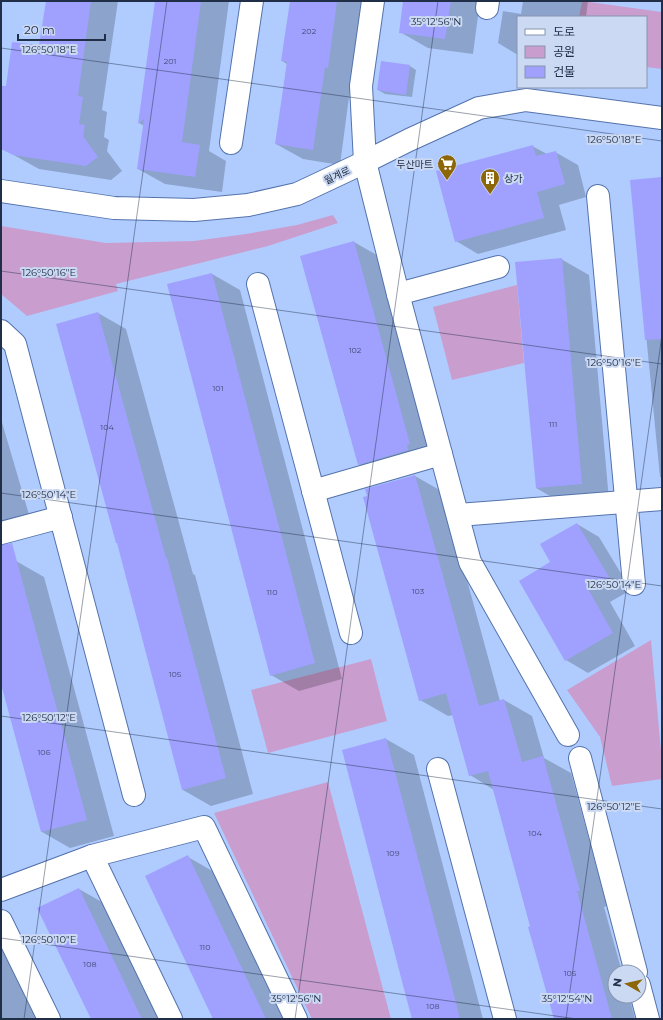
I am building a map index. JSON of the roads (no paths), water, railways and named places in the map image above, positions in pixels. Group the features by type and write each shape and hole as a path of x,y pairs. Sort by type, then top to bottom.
{"street":[{"path":"231,143 252,1"},
{"path":"373,1 361,86 365,162 398,294 470,562 568,735"},
{"name":"월계로","path":"1,191 114,208 194,210 248,205 297,194 479,108 526,100 662,118"},
{"path":"598,196 634,584"},
{"path":"398,294 498,267"},
{"path":"258,284 351,633"},
{"path":"1,331 15,344 134,796"},
{"path":"313,491 441,454"},
{"path":"458,515 662,499"},
{"path":"1,533 61,517"},
{"path":"580,758 634,964"},
{"path":"438,769 505,1019"},
{"path":"1,890 92,856 204,827 296,1019"},
{"path":"92,856 170,1019"},
{"path":"1,921 49,1019"},
{"path":"644,1004 648,1019"}],"place":[{"name":"두산마트","path":"447,181"},
{"name":"상가","path":"490,195"}]}
